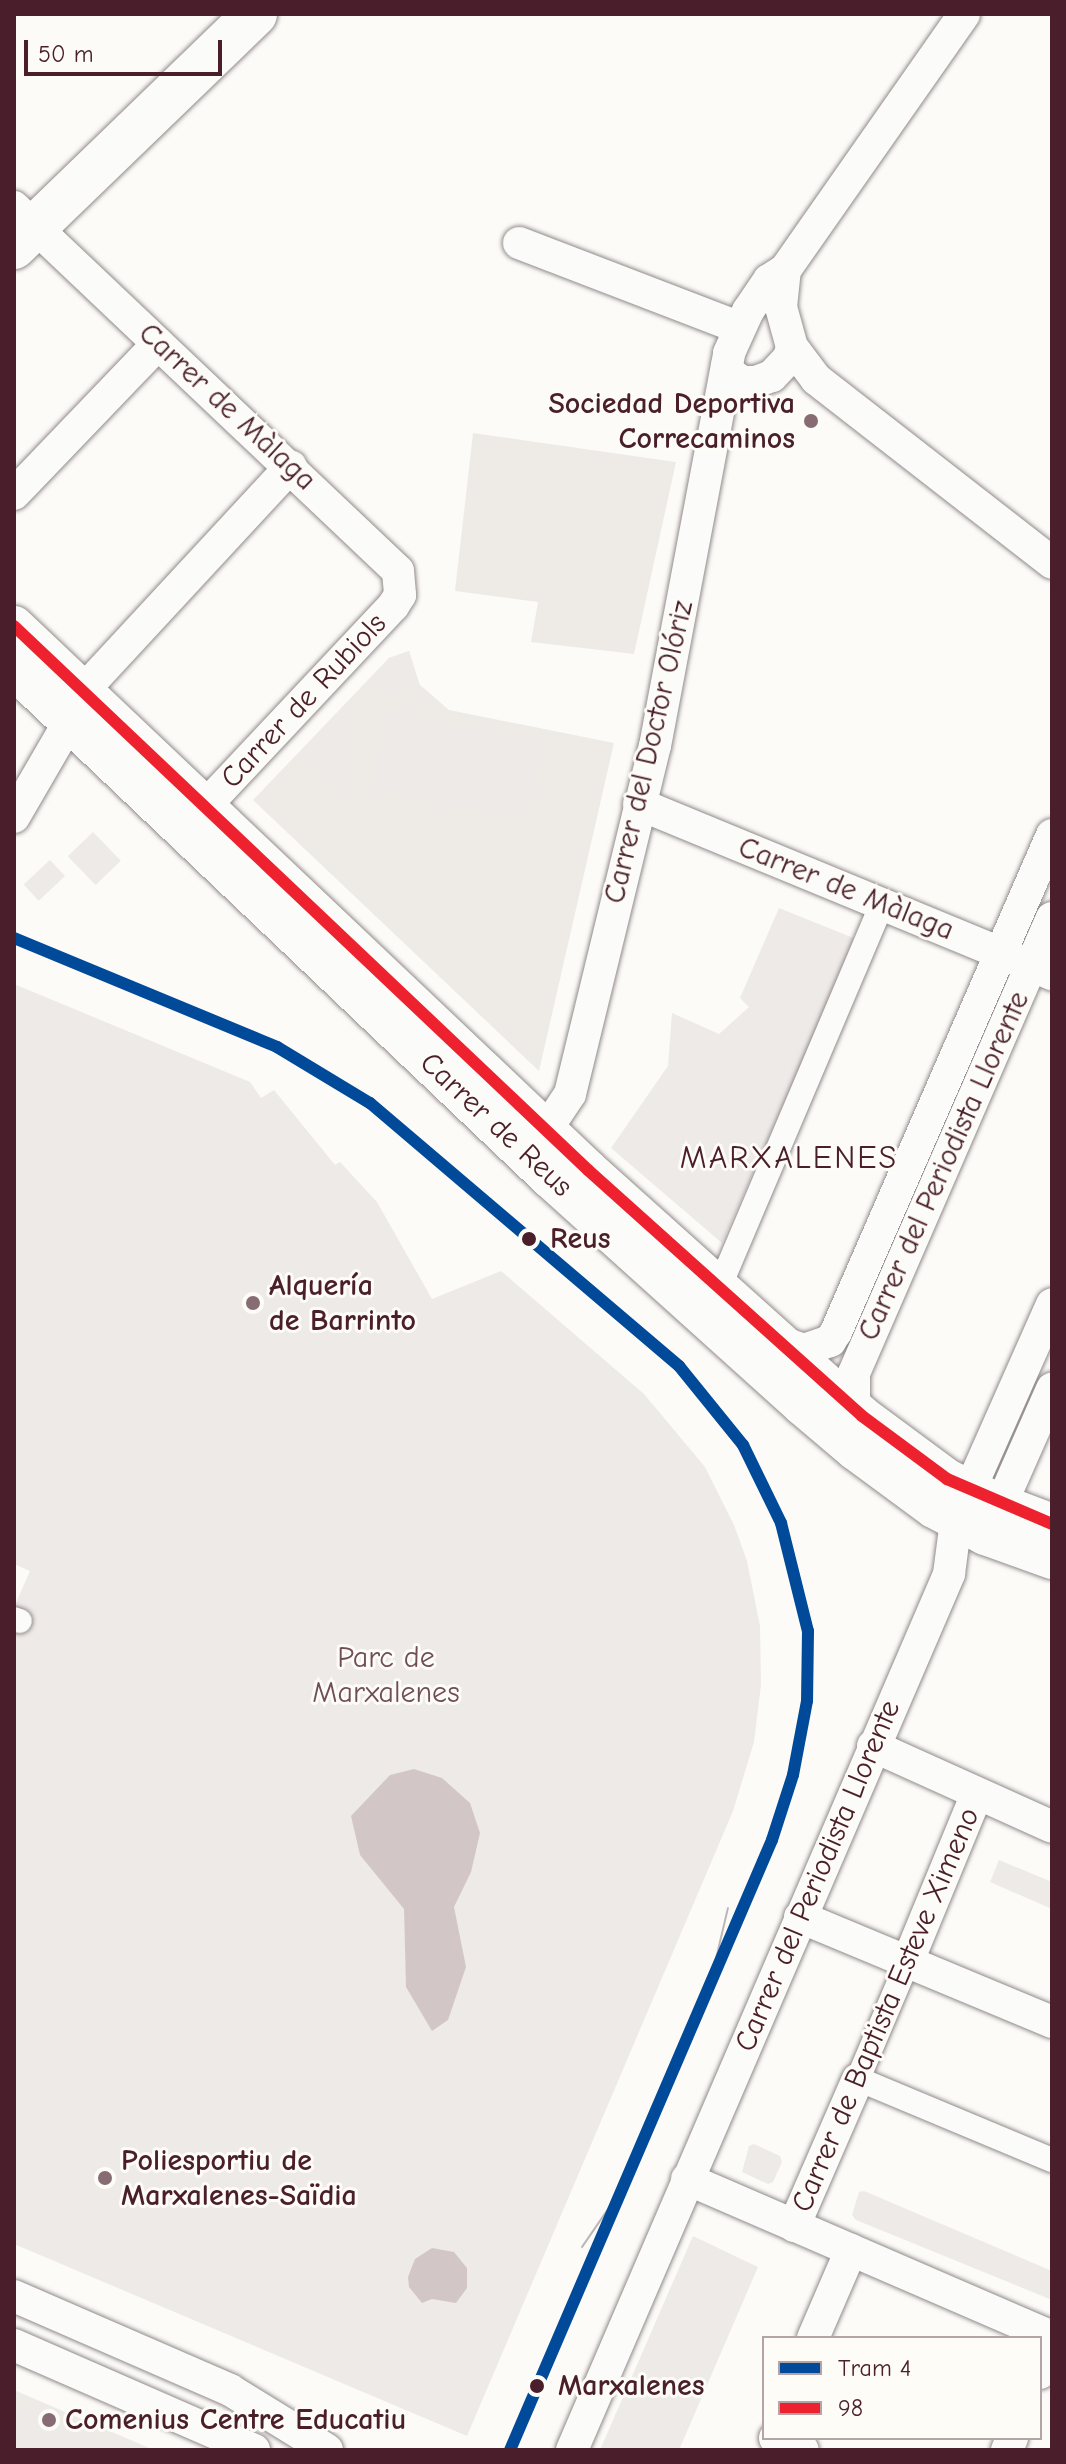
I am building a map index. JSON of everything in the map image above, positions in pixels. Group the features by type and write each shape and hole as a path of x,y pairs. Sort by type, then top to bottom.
{"main road":[{"path":"22,227 255,14"}],"street":[{"name":"Carrer del Doctor Olóriz","path":"546,1130 570,1094 655,746 727,366 743,319 769,280 785,270 964,14"},
{"name":"Carrer de Màlaga","path":"22,227 158,344 391,561 401,582 400,595"},
{"path":"519,243 743,319 765,311 789,337 816,379 1052,563"},
{"path":"727,366 731,374 742,382 756,382 782,369 789,337 780,293 785,270"},
{"path":"14,494 158,344"},
{"path":"14,817 76,706 291,466"},
{"name":"Carrer de Rubiols","path":"205,806 400,595"},
{"name":"Carrer de Reus","path":"14,626 76,706 528,1157 699,1313 855,1450 978,1513 1052,1559"},
{"name":"Carrer de Reus","path":"14,669 76,706 205,806 546,1130 862,1416 920,1461 978,1513 1052,1524"},
{"name":"Carrer de Màlaga","path":"639,804 1042,970"},
{"name":"Carrer del Periodista Llorente","path":"778,1341 804,1350 830,1341 836,1332 1052,835"},
{"path":"719,1288 883,902"},
{"name":"Carrer del Periodista Llorente","path":"862,1416 854,1402 854,1373 1042,970 1052,918"},
{"path":"978,1513 1052,1304"},
{"path":"978,1513 1052,1389"},
{"name":"Carrer del Periodista Llorente","path":"687,2179 873,1746 978,1513"},
{"path":"873,1746 1052,1827"},
{"name":"Carrer de Baptista Esteve Ximeno","path":"794,2226 977,1794"},
{"path":"800,1917 1052,2022"},
{"path":"858,2079 1052,2160"},
{"path":"572,2450 687,2179 1052,2337"},
{"path":"814,2336 851,2250"},
{"path":"14,2296 230,2390 327,2450"},
{"path":"14,2345 254,2450"},
{"path":"1042,2368 1052,2345"},
{"path":"778,2440 803,2450"}],"shaded area":[{"path":"473,433 676,462 634,654 531,642 538,602 455,591"},
{"path":"409,651 419,684 449,710 614,743 539,1071 253,800 389,658"},
{"path":"414,1769 442,1778 470,1803 480,1833 471,1872 454,1907 466,1967 448,2020 432,2031 406,1987 404,1909 360,1855 351,1816 390,1775"},
{"path":"432,2248 454,2252 467,2268 467,2288 456,2303 432,2299 422,2303 409,2287 408,2277 415,2259"},
{"name":"Comenius Centre Educatiu","path":"14,2390 154,2450 14,2450"}],"green space":[{"path":"409,651 422,692 398,688 396,697 376,690 368,682 389,658"},
{"path":"348,703 355,721 347,735 353,754 345,767 350,784 342,796 297,755"},
{"path":"387,712 542,742 527,820 372,790"},
{"path":"93,832 121,861 96,885 68,856"},
{"path":"50,860 65,876 39,901 24,885"},
{"path":"779,908 856,939 722,1243 611,1148 668,1066 672,1013 719,1034 749,1007 740,998"},
{"name":"Parc de Marxalenes","path":"14,984 250,1082 261,1098 274,1090 335,1165 340,1162 377,1202 432,1299 501,1271 644,1394 705,1467 734,1525 747,1561 760,1626 761,1685 754,1742 733,1811 467,2436 14,2244 14,1607 30,1571 14,1564"},
{"path":"999,1860 1052,1882 1052,1909 990,1882"},
{"path":"754,2144 780,2156 782,2162 773,2182 768,2184 742,2172 749,2146"},
{"path":"864,2191 1052,2271 1052,2300 856,2220 852,2215 859,2192"},
{"path":"693,2236 758,2267 679,2450 600,2450"},
{"name":"Comenius Centre Educatiu","path":"14,2402 124,2450 14,2450"}],"tram line":[{"name":"4","path":"14,938 277,1047 370,1103 679,1366 743,1445 781,1523 808,1631 807,1701 793,1775 772,1840 510,2450"},
{"path":"710,1984 728,1908"},
{"path":"582,2247 624,2186"}],"transit line":[{"name":"98","path":"14,626 588,1170 862,1416 947,1479 1052,1524"}],"place":[{"name":"Sociedad Deportiva Correcaminos","path":"811,421"},
{"name":"Reus","path":"529,1239"},
{"name":"Alquería de Barrinto","path":"253,1303"},
{"name":"Poliesportiu de Marxalenes-Saïdia","path":"105,2178"},
{"name":"Marxalenes","path":"537,2386"},
{"name":"Comenius Centre Educatiu","path":"49,2420"}],"district":[{"name":"MARXALENES","path":"789,1158"}]}
